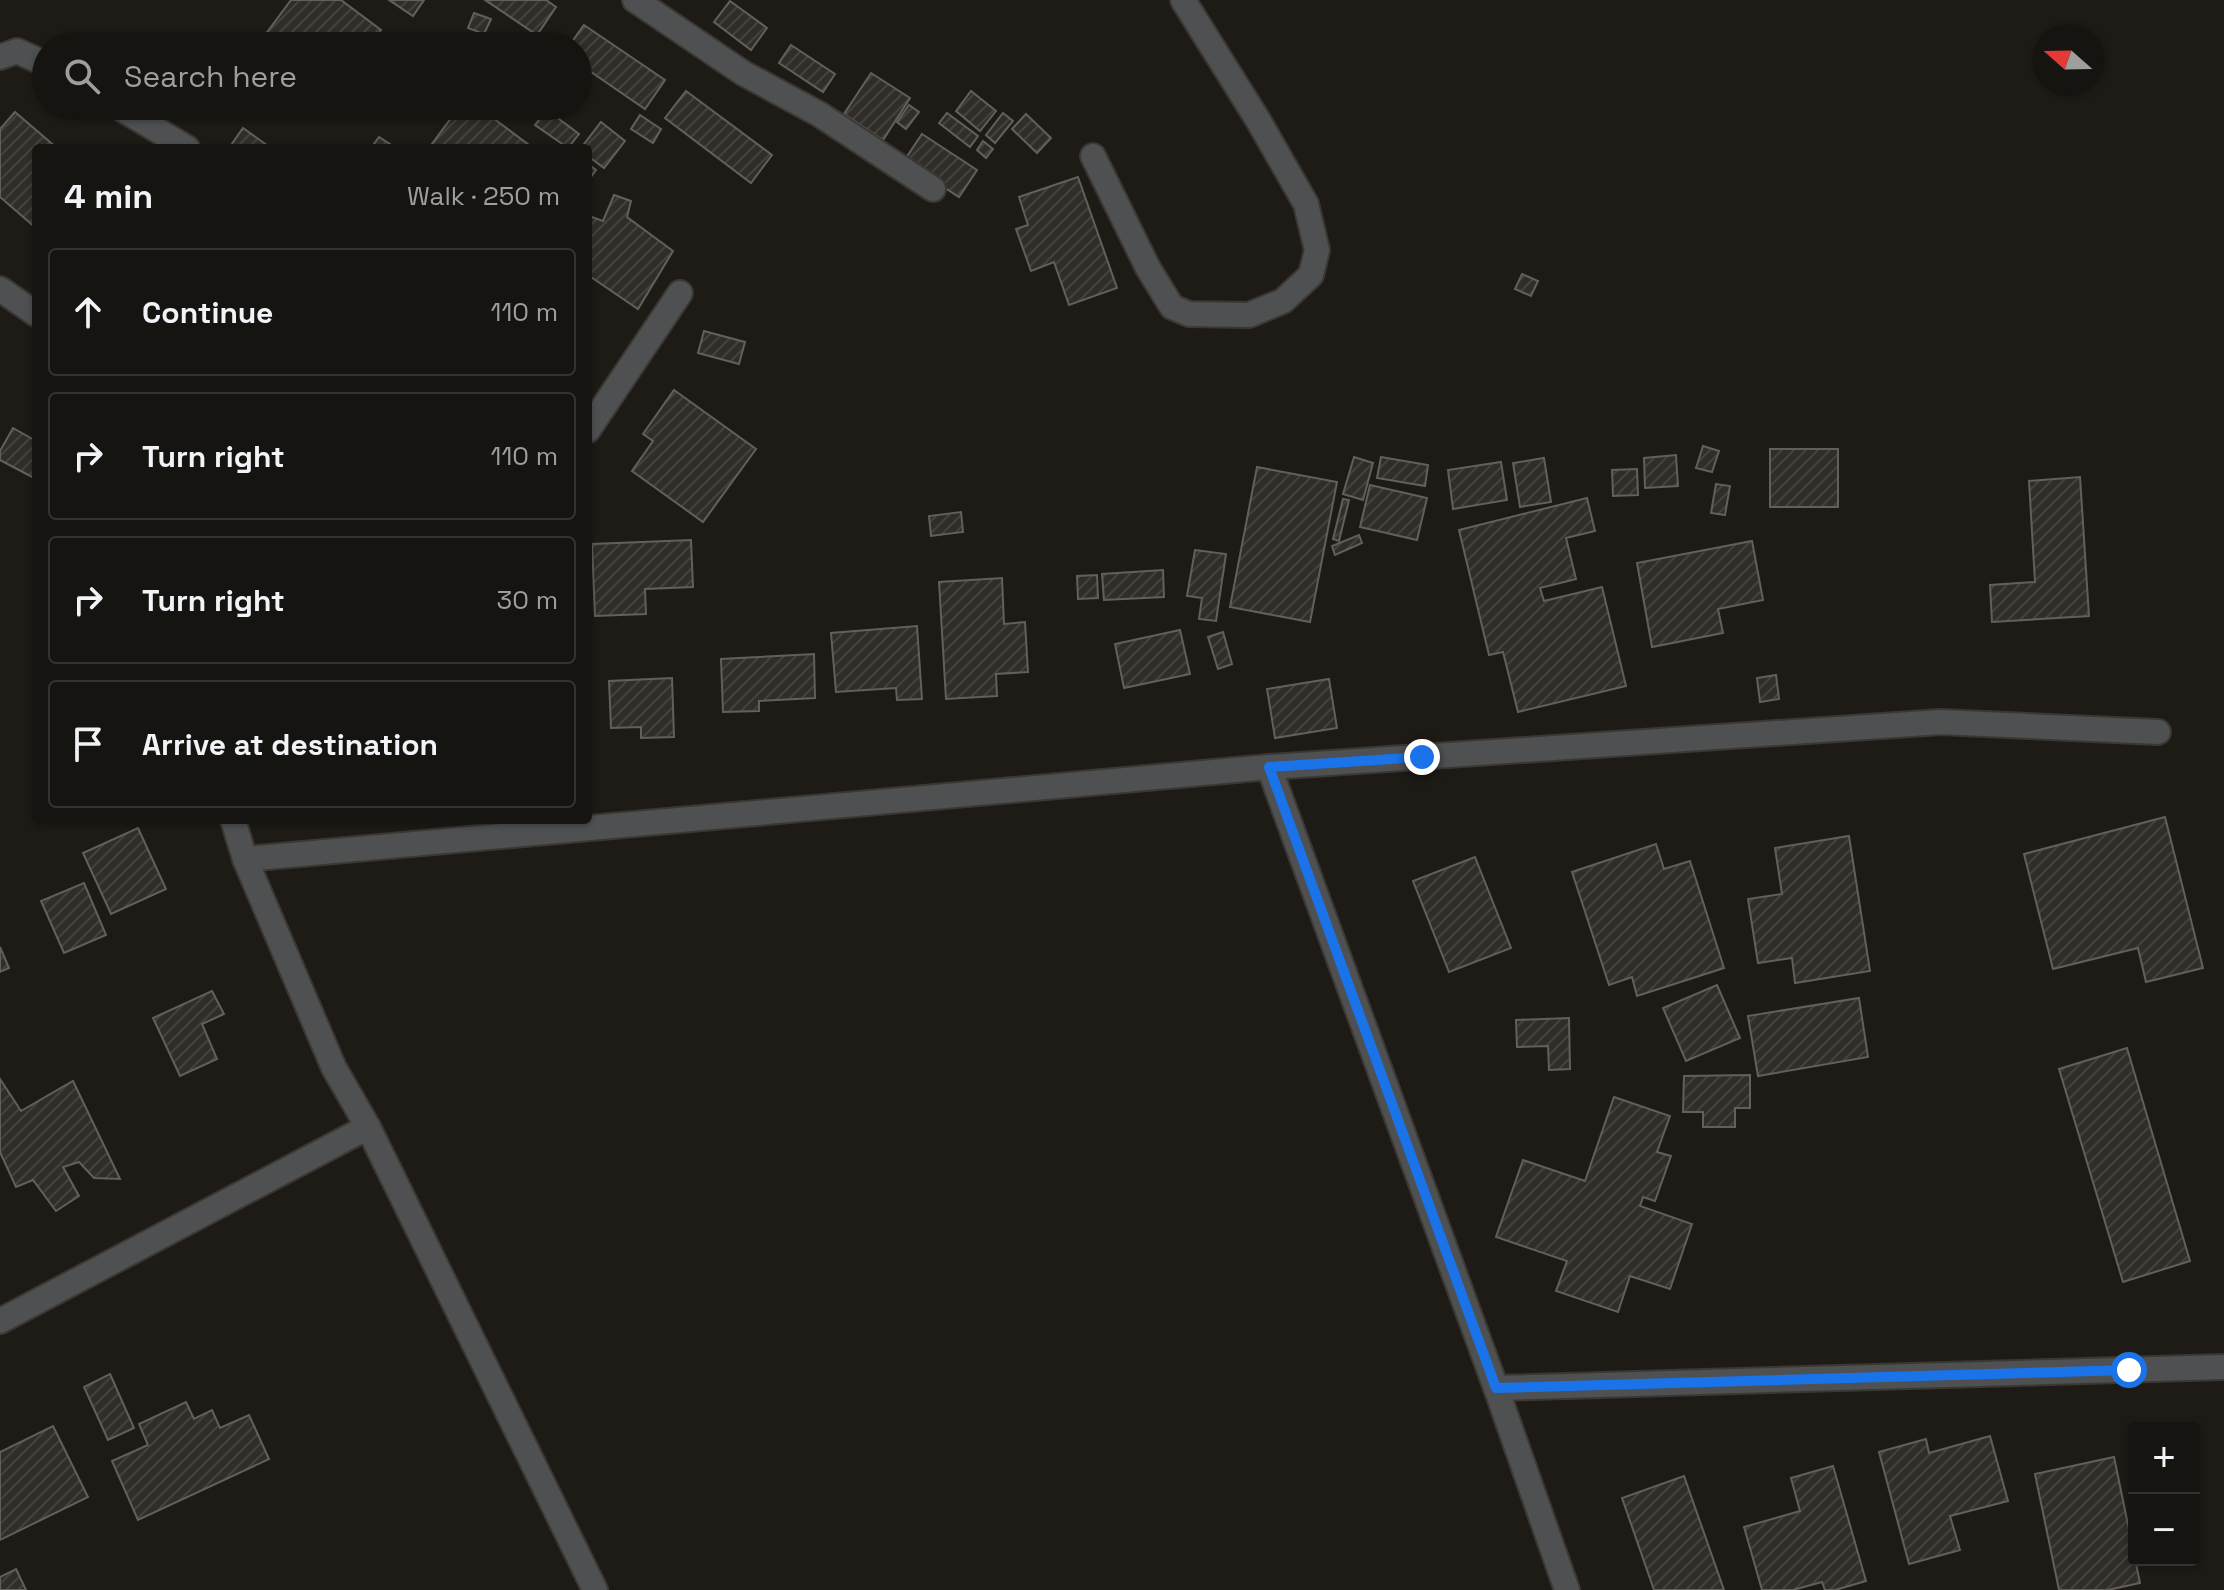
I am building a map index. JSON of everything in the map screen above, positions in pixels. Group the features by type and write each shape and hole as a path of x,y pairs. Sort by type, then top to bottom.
{"street":[{"path":"635,0 743,73 819,114 933,189"},
{"path":"1093,156 1148,268 1172,307 1189,314 1249,315 1283,301 1311,275 1317,250 1306,204 1183,0"},
{"path":"0,57 17,51 32,58"},
{"path":"140,120 180,144"},
{"path":"0,289 32,311"},
{"path":"592,424 680,293"},
{"path":"245,859 1269,767 1941,722 2158,732"},
{"path":"1269,767 1567,1590"},
{"path":"234,824 245,859 334,1068 368,1127 595,1590"},
{"path":"0,1321 368,1127"},
{"path":"1496,1388 2224,1367"}],"building":[{"path":"291,0 341,0 381,30 380,32 267,32"},
{"path":"389,0 424,0 413,16"},
{"path":"485,0 546,0 556,7 539,32 533,32"},
{"path":"730,1 767,28 751,50 714,22"},
{"path":"474,13 491,19 485,32 468,28"},
{"path":"584,25 665,80 645,109 592,73 592,32 579,32"},
{"path":"791,45 835,74 823,92 779,63"},
{"path":"871,73 910,98 883,140 844,114"},
{"path":"686,91 772,155 751,183 665,118"},
{"path":"971,91 996,111 980,131 956,111"},
{"path":"909,105 919,112 906,129 897,122"},
{"path":"15,112 52,144 32,144 32,225 0,197 0,129"},
{"path":"947,113 978,136 970,147 939,123"},
{"path":"1003,113 1013,121 995,143 986,135"},
{"path":"1026,114 1051,138 1037,153 1012,129"},
{"path":"640,115 661,129 653,143 631,129"},
{"path":"450,120 496,120 528,144 432,144"},
{"path":"539,120 560,120 579,134 571,144 562,144 535,125"},
{"path":"601,122 625,141 604,168 592,159 592,144 584,144"},
{"path":"243,128 265,144 232,144"},
{"path":"922,134 977,170 959,197 904,161"},
{"path":"379,137 390,144 374,144"},
{"path":"983,141 993,149 986,158 977,150"},
{"path":"1078,177 1117,288 1069,305 1054,262 1031,271 1016,229 1028,225 1019,197"},
{"path":"614,195 631,201 627,217 673,251 638,309 592,278 592,217 603,221"},
{"path":"1522,274 1538,281 1531,296 1515,289"},
{"path":"704,331 745,342 739,364 698,353"},
{"path":"674,390 756,449 703,522 632,471 653,441 643,434"},
{"path":"13,428 32,439 32,477 0,460 0,451"},
{"path":"1703,446 1719,451 1712,472 1696,468"},
{"path":"1770,449 1838,449 1838,507 1770,507"},
{"path":"1676,455 1678,486 1645,488 1644,458"},
{"path":"1354,457 1373,463 1363,500 1343,494"},
{"path":"1381,457 1428,465 1425,486 1377,478"},
{"path":"1544,458 1551,502 1520,507 1513,463"},
{"path":"1501,462 1507,500 1453,509 1448,470"},
{"path":"1257,467 1337,482 1310,622 1230,607"},
{"path":"1637,469 1638,495 1613,496 1612,470"},
{"path":"2080,477 2089,616 1992,622 1990,585 2035,582 2029,481"},
{"path":"1716,484 1730,486 1725,515 1711,513"},
{"path":"1370,485 1427,498 1417,540 1360,527"},
{"path":"1587,498 1595,531 1566,538 1576,579 1540,588 1544,601 1602,587 1626,686 1518,712 1503,652 1489,655 1459,530"},
{"path":"1343,499 1349,500 1339,541 1333,539"},
{"path":"961,512 963,532 931,536 929,516"},
{"path":"1359,535 1362,543 1335,555 1332,546"},
{"path":"691,540 693,587 645,589 646,614 595,616 592,544"},
{"path":"1752,541 1763,600 1718,609 1723,633 1652,647 1637,563"},
{"path":"1195,550 1226,554 1216,621 1199,619 1202,598 1187,596"},
{"path":"1163,570 1164,597 1104,600 1102,574"},
{"path":"1097,575 1098,598 1078,599 1077,576"},
{"path":"1002,578 1004,624 1025,622 1028,672 996,674 997,696 946,699 939,582"},
{"path":"917,626 922,699 897,700 896,688 836,692 831,633"},
{"path":"1180,630 1190,674 1124,688 1115,644"},
{"path":"1223,632 1232,664 1218,669 1208,637"},
{"path":"814,654 815,698 759,701 759,711 723,712 721,659"},
{"path":"1776,675 1779,699 1760,702 1757,678"},
{"path":"672,678 674,737 641,738 641,727 611,728 609,681"},
{"path":"1329,679 1337,728 1275,738 1267,689"},
{"path":"2165,817 2203,968 2146,982 2138,948 2053,969 2024,854"},
{"path":"138,828 166,889 111,914 83,853"},
{"path":"1849,836 1870,971 1795,983 1792,958 1758,963 1748,899 1782,894 1775,848"},
{"path":"1656,844 1664,869 1690,861 1724,968 1637,996 1632,977 1609,985 1572,872"},
{"path":"1475,857 1511,948 1449,972 1413,881"},
{"path":"84,883 106,935 64,953 41,901"},
{"path":"0,947 9,968 0,972"},
{"path":"1717,985 1740,1038 1686,1061 1663,1008"},
{"path":"212,991 224,1014 202,1024 217,1059 180,1076 153,1018"},
{"path":"1859,998 1868,1057 1758,1076 1748,1016"},
{"path":"1569,1018 1570,1069 1549,1070 1548,1046 1517,1047 1516,1020"},
{"path":"2127,1048 2190,1261 2123,1282 2059,1069"},
{"path":"1750,1075 1750,1108 1735,1108 1735,1127 1703,1127 1703,1112 1683,1112 1684,1076"},
{"path":"0,1079 21,1111 73,1081 120,1179 94,1178 79,1162 63,1167 79,1196 56,1211 33,1180 16,1187 0,1152"},
{"path":"1614,1097 1670,1116 1657,1152 1671,1156 1655,1201 1643,1197 1640,1206 1692,1224 1670,1289 1630,1276 1618,1312 1556,1291 1567,1261 1496,1237 1523,1160 1585,1181"},
{"path":"110,1374 134,1428 108,1440 84,1387"},
{"path":"186,1402 194,1419 212,1410 220,1428 249,1415 269,1459 138,1520 112,1461 148,1445 139,1424"},
{"path":"53,1426 88,1497 0,1540 0,1452"},
{"path":"1990,1436 2008,1501 1950,1516 1960,1550 1909,1564 1879,1452 1926,1439 1929,1453"},
{"path":"2114,1457 2128,1525 2128,1566 2136,1566 2140,1583 2108,1590 2059,1590 2035,1474"},
{"path":"1833,1466 1866,1581 1835,1590 1825,1590 1822,1582 1793,1590 1762,1590 1744,1527 1800,1511 1791,1478"},
{"path":"1684,1476 1724,1590 1654,1590 1622,1498"},
{"path":"16,1569 26,1590 0,1590 0,1577"}],"route":[{"path":"1422,757 1269,767 1496,1388 2129,1370"}]}
